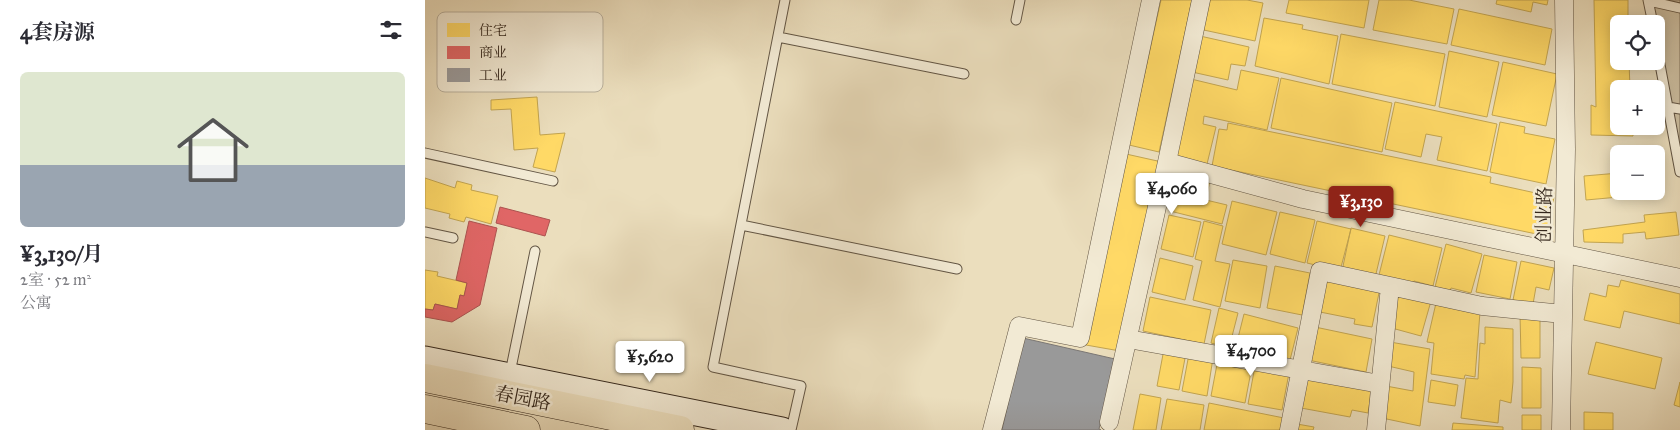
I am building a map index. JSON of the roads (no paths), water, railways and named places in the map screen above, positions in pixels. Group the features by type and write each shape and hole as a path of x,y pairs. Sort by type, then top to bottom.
{"main road":[{"name":"春园路","path":"425,378 507,385 681,430"},
{"name":"春园路","path":"425,409 495,427 526,430"}],"street":[{"path":"992,430 1019,326 1080,338 1151,0"},
{"path":"1109,422 1201,0"},
{"name":"创业路","path":"1561,430 1566,150 1564,0"},
{"path":"1167,162 1303,199 1680,278"},
{"path":"1289,430 1320,270 1482,306 1563,314"},
{"path":"1376,430 1390,286"},
{"path":"1128,339 1380,384"},
{"path":"425,359 507,385 782,430"}],"lane":[{"path":"785,0 713,367 801,386 791,430"},
{"path":"1016,20 1020,0"},
{"path":"1651,15 1648,0 1680,8"},
{"path":"778,37 964,74"},
{"path":"1661,70 1680,167"},
{"path":"1668,107 1680,109"},
{"path":"425,153 553,181"},
{"path":"741,225 957,269"},
{"path":"425,232 453,238"},
{"path":"507,385 535,251"}]}
